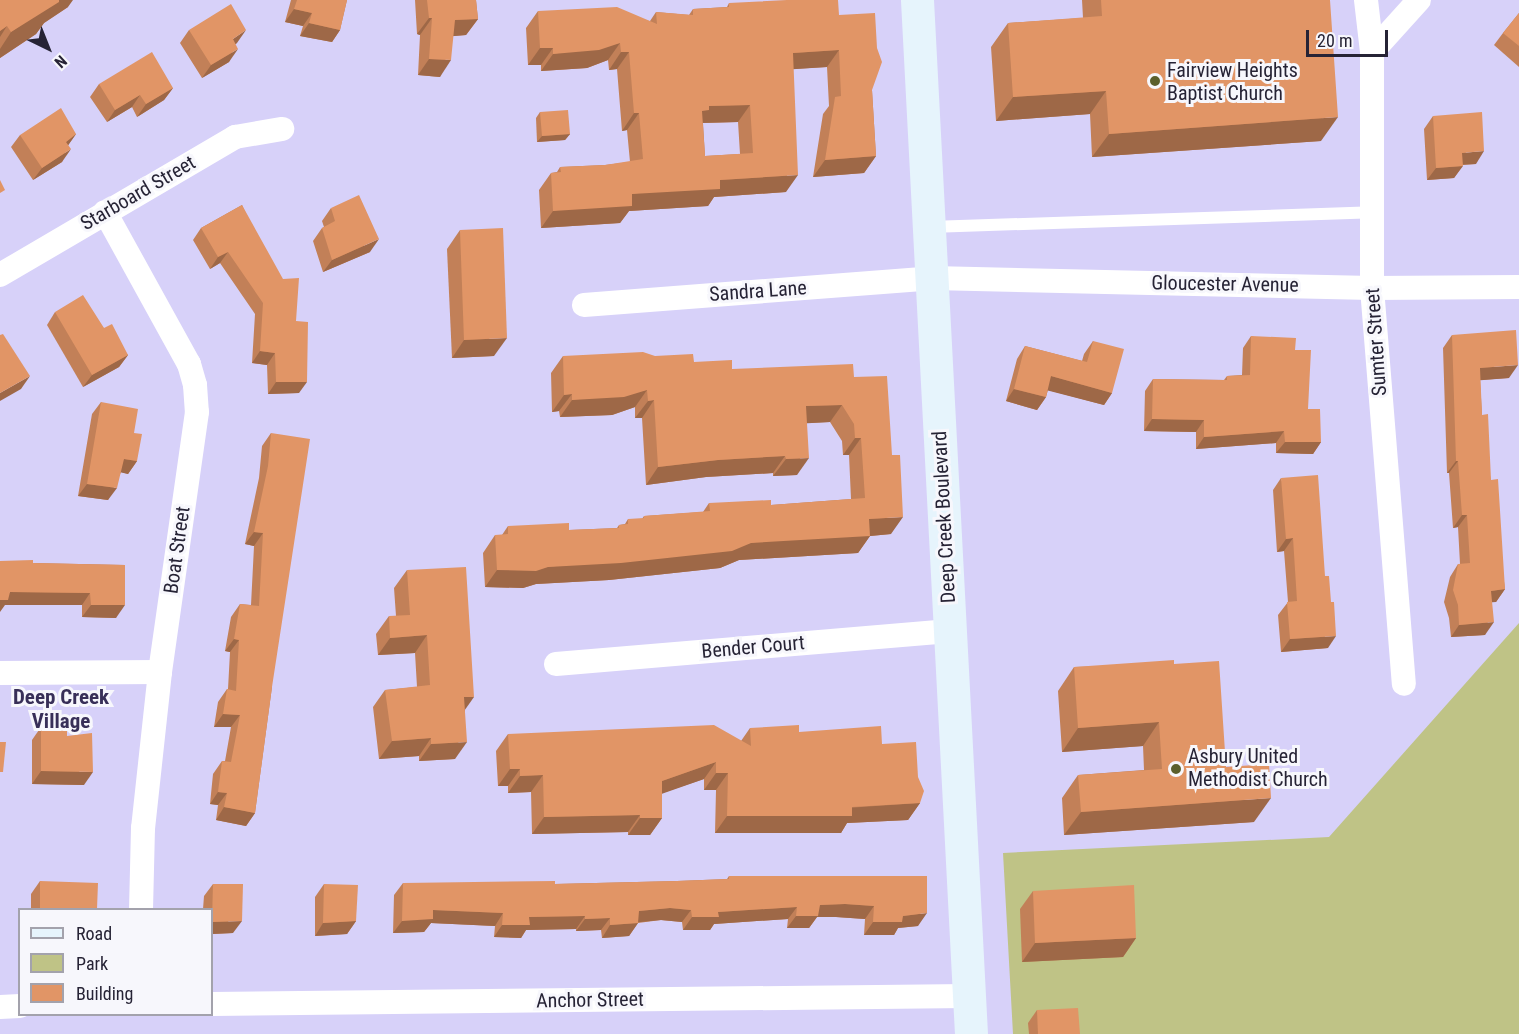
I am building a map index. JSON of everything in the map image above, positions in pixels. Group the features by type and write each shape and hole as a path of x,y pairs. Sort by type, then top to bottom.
{"street":[{"name":"Deep Creek Boulevard","path":"916,0 971,1034"},
{"name":"Sumter Street","path":"1366,0 1372,52 1372,288 1404,684"},
{"path":"1372,52 1419,0"},
{"name":"Starboard Street","path":"0,275 235,137 282,129"},
{"name":"Boat Street","path":"105,212 189,364 195,385 197,412 160,672 143,828 141,908"},
{"name":"Gloucester Avenue","path":"932,278 1372,288 1519,287"},
{"name":"Sandra Lane","path":"584,305 932,278"},
{"name":"Bender Court","path":"556,664 950,631"},
{"path":"0,673 160,672"},
{"name":"Anchor Street","path":"213,1004 968,996"},
{"path":"0,1007 18,1006"}],"lane":[{"path":"929,227 1372,212"}],"green space":[{"path":"1519,623 1519,1034 1013,1034 1003,853 1329,837"}],"building":[{"path":"0,0 59,0 59,2 11,32 7,26 0,31"},
{"path":"297,0 347,0 340,30 309,23 312,13 294,9"},
{"path":"427,0 476,0 478,19 455,20 451,60 429,59 432,18 429,18"},
{"path":"838,0 839,15 875,13 877,48 882,62 872,90 876,156 825,160 835,97 841,96 839,50 793,53 798,175 720,180 720,189 632,194 632,206 553,211 551,173 561,172 560,167 605,165 643,159 639,113 634,113 629,52 621,52 620,43 599,50 553,54 553,48 540,48 538,11 617,7 657,24 656,12 693,15 693,9 729,7 729,3","holes":["750,105 753,153 705,156 702,111 709,110 709,106"]},
{"name":"Fairview Heights Baptist Church","path":"1101,0 1330,0 1338,117 1109,134 1106,91 1013,97 1008,23 1102,16"},
{"path":"231,4 246,30 233,39 238,49 211,65 189,30"},
{"path":"1519,13 1519,46 1503,33"},
{"path":"152,52 173,88 146,104 140,95 115,110 99,84"},
{"path":"61,108 76,134 66,142 71,149 42,168 20,135"},
{"path":"568,110 570,134 542,136 540,112"},
{"path":"1482,112 1484,151 1462,153 1463,166 1436,168 1433,116"},
{"path":"0,180 5,190 0,193"},
{"path":"359,195 379,239 332,260 322,228 335,221 331,208"},
{"path":"242,205 283,279 299,278 296,321 308,322 307,382 276,382 275,353 260,351 263,303 228,252 218,257 201,228"},
{"path":"503,228 507,338 464,340 460,230"},
{"path":"83,295 104,328 112,324 128,355 92,375 55,312"},
{"path":"1516,330 1518,365 1480,368 1482,415 1488,414 1491,480 1498,479 1505,589 1491,591 1494,622 1459,625 1458,605 1453,590 1458,564 1470,563 1467,515 1462,515 1458,461 1456,461 1452,335"},
{"path":"3,334 30,376 0,393 0,335"},
{"path":"1251,336 1296,338 1295,350 1311,350 1308,409 1320,409 1321,442 1285,442 1284,431 1204,437 1204,420 1152,419 1153,379 1227,380 1227,376 1250,375"},
{"path":"1093,341 1124,349 1112,393 1051,376 1046,397 1014,389 1025,346 1087,362"},
{"path":"643,352 655,356 693,354 694,362 732,360 732,369 853,364 854,377 887,376 892,455 900,455 903,517 869,519 870,536 751,543 732,551 621,563 548,567 536,571 497,570 495,535 508,534 508,526 569,523 569,530 619,528 619,525 628,524 628,519 644,518 644,516 710,511 709,503 771,500 771,505 865,498 861,438 855,438 854,424 842,405 806,406 809,458 786,459 785,456 658,467 654,400 648,401 647,390 624,397 572,400 572,394 564,395 563,356"},
{"path":"101,402 138,409 134,433 142,434 137,461 124,459 117,488 87,484"},
{"path":"271,433 310,439 255,813 224,807 227,793 218,792 222,761 231,762 240,715 223,714 227,689 236,691 239,640 234,639 240,604 259,606 263,533 254,532 268,466"},
{"path":"1318,475 1325,576 1329,576 1331,602 1334,602 1336,636 1290,639 1287,602 1297,601 1293,538 1286,539 1281,478"},
{"path":"33,560 33,563 125,565 125,605 91,605 90,593 10,592 8,600 0,600 0,561"},
{"path":"466,567 474,697 464,697 467,742 431,744 431,738 392,741 385,690 430,685 427,635 390,638 389,616 410,615 407,570"},
{"path":"1174,660 1174,664 1219,661 1226,767 1269,764 1271,798 1081,812 1078,775 1162,769 1159,722 1078,728 1074,667"},
{"path":"714,725 751,746 750,728 799,725 799,732 881,726 882,744 916,742 918,777 924,791 920,803 852,807 852,816 727,816 728,773 716,773 716,762 662,781 662,818 640,818 640,815 544,817 543,775 520,776 520,769 510,769 508,734"},
{"path":"67,726 67,736 92,733 93,772 41,771 41,727"},
{"path":"0,742 6,742 3,772 0,772"},
{"path":"729,876 927,876 927,913 903,916 902,922 873,922 874,906 845,904 820,905 818,916 796,916 797,907 718,912 719,917 692,917 691,910 670,908 639,911 638,923 610,925 610,918 585,919 585,916 529,917 530,925 502,925 503,913 433,910 433,919 402,921 403,883 555,881 555,884 729,879"},
{"path":"40,881 98,883 97,908 40,908"},
{"path":"213,884 243,884 242,921 213,922"},
{"path":"324,884 358,885 356,921 323,923"},
{"path":"1134,885 1136,938 1035,943 1033,891"},
{"path":"1078,1008 1080,1034 1038,1034 1037,1010"}],"place":[{"name":"Fairview Heights Baptist Church","path":"1155,81"},
{"name":"Asbury United Methodist Church","path":"1176,769"}],"district":[{"name":"Deep Creek Village","path":"61,709"}]}
